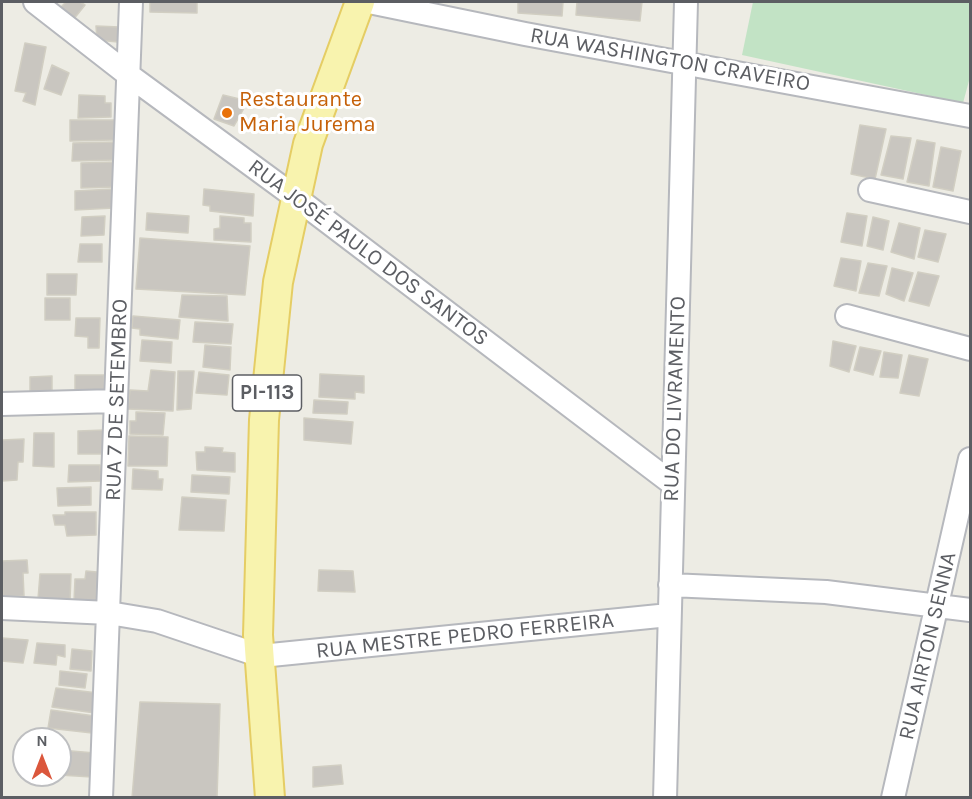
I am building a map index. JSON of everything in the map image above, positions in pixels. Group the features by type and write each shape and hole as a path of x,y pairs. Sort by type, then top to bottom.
{"main road":[{"name":"PI-113","path":"270,798 259,646 264,420 278,282 308,144 360,2"}],"street":[{"name":"RUA JOSÉ PAULO DOS SANTOS","path":"35,2 673,484"},
{"name":"RUA 7 DE SETEMBRO","path":"101,798 131,2"},
{"name":"RUA WASHINGTON CRAVEIRO","path":"369,2 525,34 684,61 970,116"},
{"name":"RUA DO LIVRAMENTO","path":"665,798 686,2"},
{"path":"870,190 970,212"},
{"path":"848,316 970,349"},
{"path":"2,404 116,401"},
{"name":"RUA AIRTON SENNA","path":"893,798 970,459"},
{"path":"670,585 826,592 937,604 970,610"},
{"name":"RUA MESTRE PEDRO FERREIRA","path":"2,608 109,614 157,621 222,645 259,646 669,615"}],"green space":[{"path":"753,2 970,2 970,77 963,103 742,55"}],"building":[{"path":"66,2 80,2 85,5 73,20 59,9"},
{"path":"150,2 197,2 197,13 150,12"},
{"path":"518,2 563,2 562,16 518,13"},
{"path":"577,2 642,2 640,21 576,15"},
{"path":"96,26 120,27 118,42 97,40"},
{"path":"25,43 46,47 35,105 23,101 26,93 15,91"},
{"path":"52,65 69,73 61,95 44,89"},
{"path":"79,95 105,96 105,103 111,103 111,117 78,118"},
{"path":"223,95 248,101 234,126 214,119"},
{"path":"70,120 114,120 114,140 70,141"},
{"path":"860,125 886,129 875,179 851,174"},
{"path":"891,136 911,138 903,179 881,175"},
{"path":"917,140 935,143 929,186 907,182"},
{"path":"116,142 116,160 72,161 73,143"},
{"path":"941,147 961,151 953,191 933,187"},
{"path":"116,162 116,187 81,188 81,163"},
{"path":"113,189 114,208 75,210 75,191"},
{"path":"204,189 254,194 253,216 210,211 210,206 203,205"},
{"path":"147,213 189,216 188,233 146,230"},
{"path":"847,213 867,216 862,246 841,242"},
{"path":"105,216 104,235 81,236 82,217"},
{"path":"220,216 244,218 244,223 251,223 251,242 214,240 214,229 220,228"},
{"path":"873,217 889,221 883,250 867,246"},
{"path":"899,223 920,228 914,259 891,252"},
{"path":"925,230 946,234 938,262 918,257"},
{"path":"140,238 250,246 245,295 136,289"},
{"path":"80,244 102,244 102,262 78,262"},
{"path":"841,258 861,261 856,291 834,286"},
{"path":"868,263 887,266 879,296 859,293"},
{"path":"892,268 913,273 904,301 886,294"},
{"path":"918,272 939,276 929,306 909,301"},
{"path":"47,274 77,274 76,295 47,295"},
{"path":"182,295 227,296 228,321 179,317"},
{"path":"45,298 70,298 70,320 45,320"},
{"path":"133,316 180,320 178,339 140,335 140,329 132,328"},
{"path":"76,318 100,318 99,348 88,348 88,337 75,336"},
{"path":"195,322 233,324 231,344 193,342"},
{"path":"142,340 172,342 171,363 140,361"},
{"path":"833,341 856,346 849,372 830,366"},
{"path":"205,345 231,347 230,370 203,367"},
{"path":"860,347 881,351 873,375 854,370"},
{"path":"884,352 902,355 898,378 880,377"},
{"path":"909,355 928,359 919,396 900,393"},
{"path":"151,370 175,372 173,411 128,409 130,390 148,391"},
{"path":"178,371 194,371 191,409 177,410"},
{"path":"199,372 229,375 227,395 196,393"},
{"path":"320,374 364,376 364,393 355,392 355,399 319,397"},
{"path":"75,375 104,375 104,390 75,390"},
{"path":"52,376 52,393 30,394 30,377"},
{"path":"314,400 348,402 347,414 313,413"},
{"path":"136,412 165,413 163,435 130,434 130,421 136,421"},
{"path":"304,418 353,422 351,444 304,440"},
{"path":"105,430 104,454 78,454 78,431"},
{"path":"34,433 54,433 54,467 33,466"},
{"path":"129,436 168,437 167,466 128,466"},
{"path":"24,439 23,462 18,462 17,480 2,481 2,440"},
{"path":"205,447 223,448 222,452 235,453 235,472 197,470 196,452 205,452"},
{"path":"69,465 100,465 101,481 68,482"},
{"path":"133,469 158,471 158,479 163,479 162,490 132,489"},
{"path":"192,475 230,477 229,494 191,492"},
{"path":"91,487 91,505 58,506 57,488"},
{"path":"182,497 226,500 224,531 179,530"},
{"path":"65,512 96,512 96,535 67,536 65,525 55,525 53,515 65,515"},
{"path":"27,560 28,573 23,573 24,596 3,596 2,561"},
{"path":"319,570 353,571 355,592 318,591"},
{"path":"86,571 97,572 96,602 74,601 75,579 85,579"},
{"path":"40,574 71,574 70,601 38,599"},
{"path":"2,638 28,640 23,663 2,661"},
{"path":"37,643 65,645 65,657 57,655 56,665 34,663"},
{"path":"72,649 92,651 91,671 70,669"},
{"path":"60,671 87,674 85,688 59,685"},
{"path":"56,688 98,693 95,713 52,707"},
{"path":"140,702 220,704 217,798 132,798"},
{"path":"51,710 95,716 92,733 72,731 72,727 48,727"},
{"path":"72,751 95,753 92,777 72,776"},
{"path":"341,765 343,784 313,787 313,767"}],"place":[{"name":"Restaurante Maria Jurema","path":"227,113"}]}
